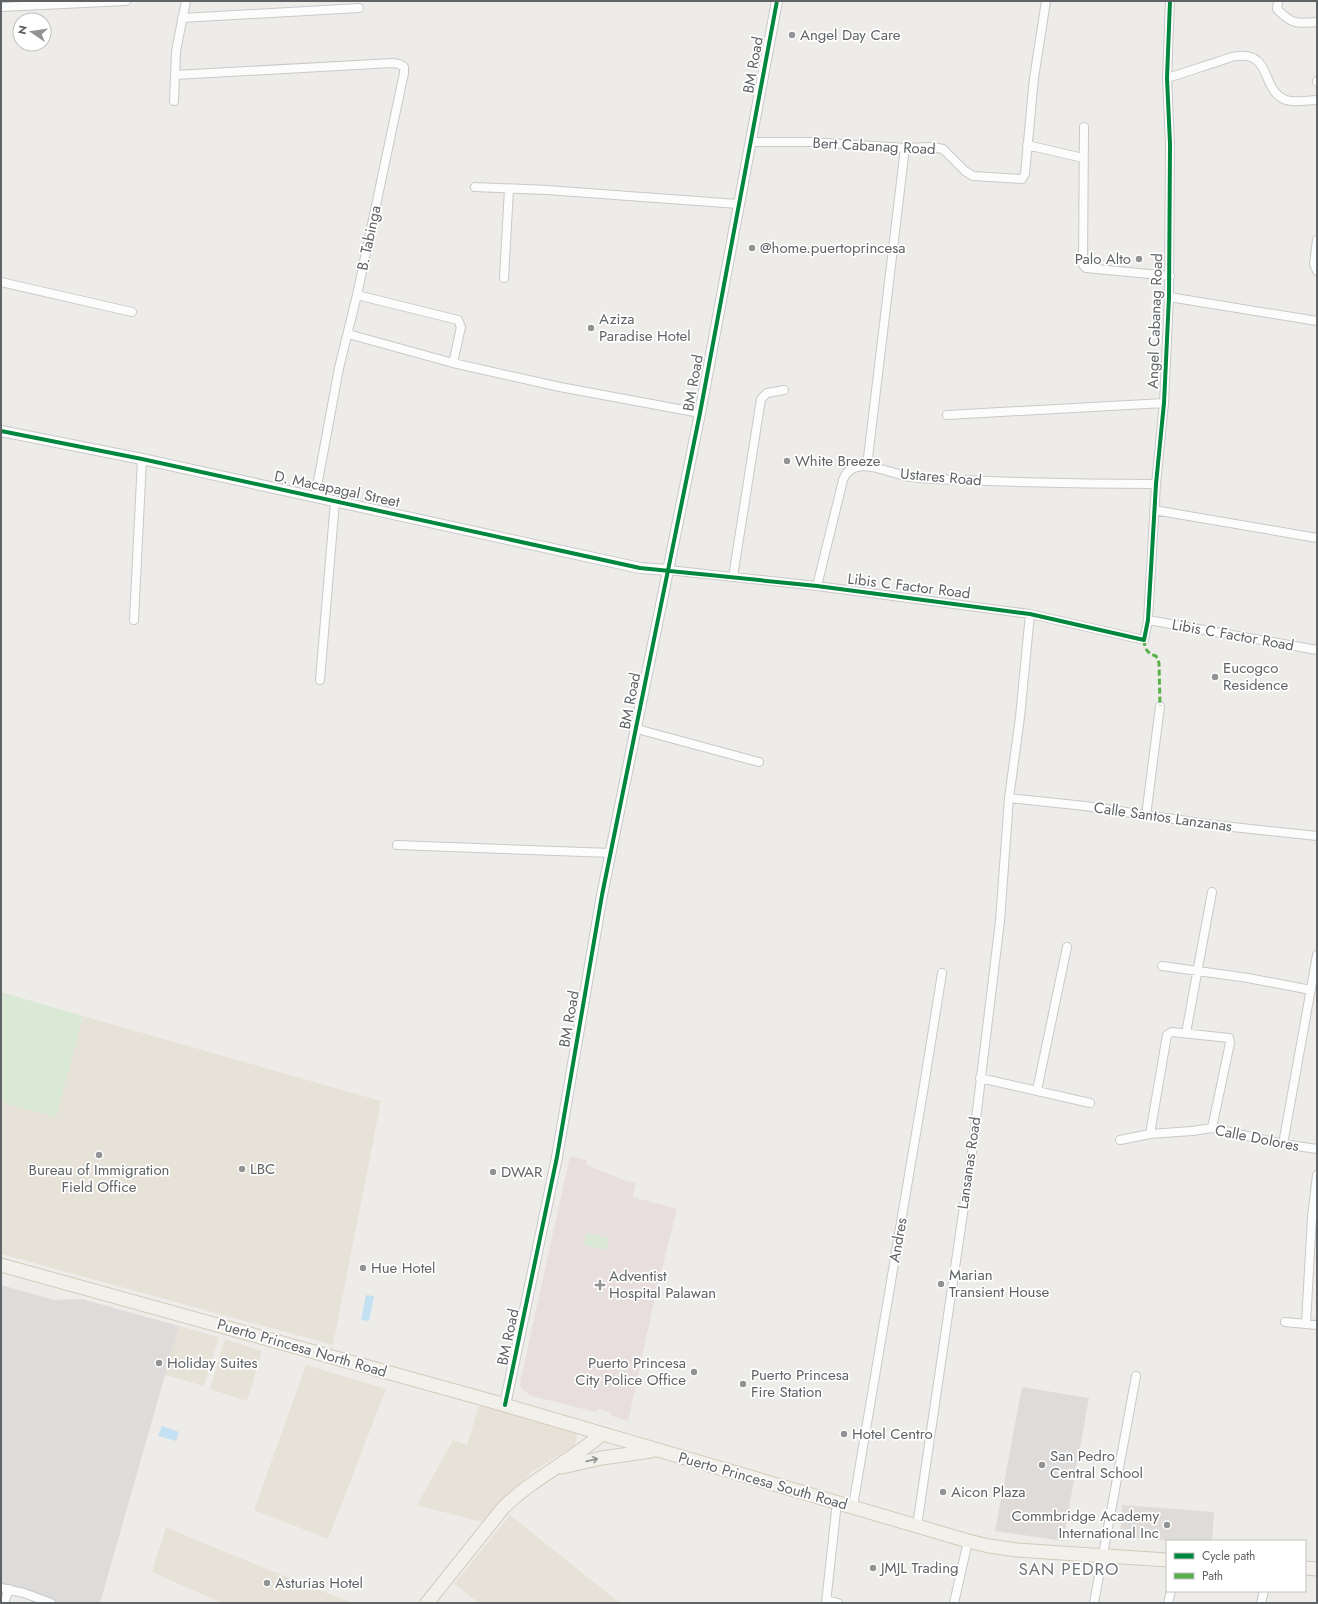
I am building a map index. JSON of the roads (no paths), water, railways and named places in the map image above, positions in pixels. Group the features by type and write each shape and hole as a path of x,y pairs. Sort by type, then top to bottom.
{"main road":[{"name":"Puerto Princesa North Road","path":"1,1265 602,1434"},
{"name":"Puerto Princesa South Road","path":"602,1434 853,1506 968,1541 1016,1550 1166,1560"},
{"path":"427,1603 503,1508 517,1494 587,1447 602,1434"},
{"path":"554,1469 602,1458 657,1450"},
{"path":"1306,1568 1317,1569"}],"street":[{"path":"1,7 126,1"},
{"path":"174,101 176,51 186,1"},
{"name":"BM Road","path":"505,1406 557,1157 602,895 612,853 700,413 777,1"},
{"name":"Bert Cabanag Road","path":"751,142 811,142 905,148 939,148 946,152 965,171 973,176 1019,179 1025,174 1034,78 1046,1"},
{"name":"Angel Cabanag Road","path":"1144,640 1148,620 1154,510 1164,403 1170,276 1170,144 1167,78 1170,1"},
{"path":"1278,1 1277,9 1286,20 1303,23 1317,22"},
{"path":"182,18 359,8"},
{"path":"1167,78 1238,56 1250,57 1257,59 1263,66 1270,85 1280,96 1287,100 1317,100"},
{"name":"B. Tabinga","path":"175,75 392,63 399,64 404,67 404,73 357,295 339,368 316,497"},
{"path":"1084,126 1083,266 1086,268 1170,276"},
{"path":"1028,145 1083,158"},
{"path":"867,466 905,148"},
{"path":"475,187 738,204"},
{"path":"504,278 509,189"},
{"path":"1317,240 1314,264 1317,271"},
{"path":"1,282 132,312"},
{"path":"357,295 458,320 461,327 453,363"},
{"path":"1169,297 1317,321"},
{"path":"348,334 453,363 560,387 700,413"},
{"path":"733,577 761,399 767,393 784,390"},
{"path":"947,415 1164,403"},
{"name":"D. Macapagal Street","path":"1,431 335,501 640,568 668,570"},
{"path":"134,620 142,460"},
{"name":"Ustares Road","path":"817,586 845,473 849,469 867,466 901,475 924,478 1023,482 1156,484"},
{"path":"320,680 335,501"},
{"path":"1154,510 1317,538"},
{"name":"Libis C Factor Road","path":"668,570 817,586 1030,614 1144,640"},
{"name":"Lansanas Road","path":"917,1526 972,1152 1000,921 1009,798 1020,717 1030,614"},
{"name":"Libis C Factor Road","path":"1148,620 1317,650"},
{"path":"1146,816 1160,706"},
{"path":"637,729 759,762"},
{"name":"Calle Santos Lanzanas","path":"1009,798 1085,806 1146,816 1262,831 1317,836"},
{"path":"397,845 612,853"},
{"path":"1186,1033 1212,892"},
{"path":"1037,1090 1067,947"},
{"path":"1283,1144 1312,995 1317,955"},
{"path":"1162,966 1197,970 1312,995"},
{"name":"Andres","path":"853,1506 942,973"},
{"path":"1150,1134 1167,1035 1172,1032 1227,1037 1230,1040 1212,1128"},
{"path":"980,1078 1090,1103"},
{"name":"Calle Dolores","path":"1120,1140 1150,1134 1212,1128 1283,1144 1317,1149"},
{"path":"1306,1323 1317,1175"},
{"path":"1285,1322 1317,1325"},
{"path":"1094,1603 1136,1376"},
{"path":"837,1502 826,1602 838,1603"},
{"path":"954,1603 968,1541"},
{"path":"4,1603 5,1588 51,1603"},
{"path":"1168,1603 1171,1592"},
{"path":"1261,1603 1264,1592"}],"water":[{"path":"366,1295 374,1296 369,1321 361,1320"},
{"path":"162,1426 179,1432 176,1441 158,1436"}],"place":[{"name":"Angel Day Care","path":"792,35"},
{"name":"@home.puertoprincesa","path":"752,248"},
{"name":"Palo Alto","path":"1139,259"},
{"name":"Aziza Paradise Hotel","path":"591,328"},
{"name":"White Breeze","path":"787,461"},
{"name":"Eucogco Residence","path":"1215,677"},
{"name":"Bureau of Immigration Field Office","path":"99,1155"},
{"name":"LBC","path":"242,1169"},
{"name":"DWAR","path":"493,1172"},
{"name":"Hue Hotel","path":"363,1268"},
{"name":"Marian Transient House","path":"941,1284"},
{"name":"Adventist Hospital Palawan","path":"600,1285"},
{"name":"Holiday Suites","path":"159,1363"},
{"name":"Puerto Princesa City Police Office","path":"694,1372"},
{"name":"Puerto Princesa Fire Station","path":"743,1384"},
{"name":"Hotel Centro","path":"844,1434"},
{"name":"San Pedro Central School","path":"1042,1465"},
{"name":"Aicon Plaza","path":"943,1492"},
{"name":"Commbridge Academy International Inc","path":"1167,1525"},
{"name":"JMJL Trading","path":"873,1568"},
{"name":"Asturias Hotel","path":"267,1583"}],"district":[{"name":"SAN PEDRO","path":"1069,1569"}]}
